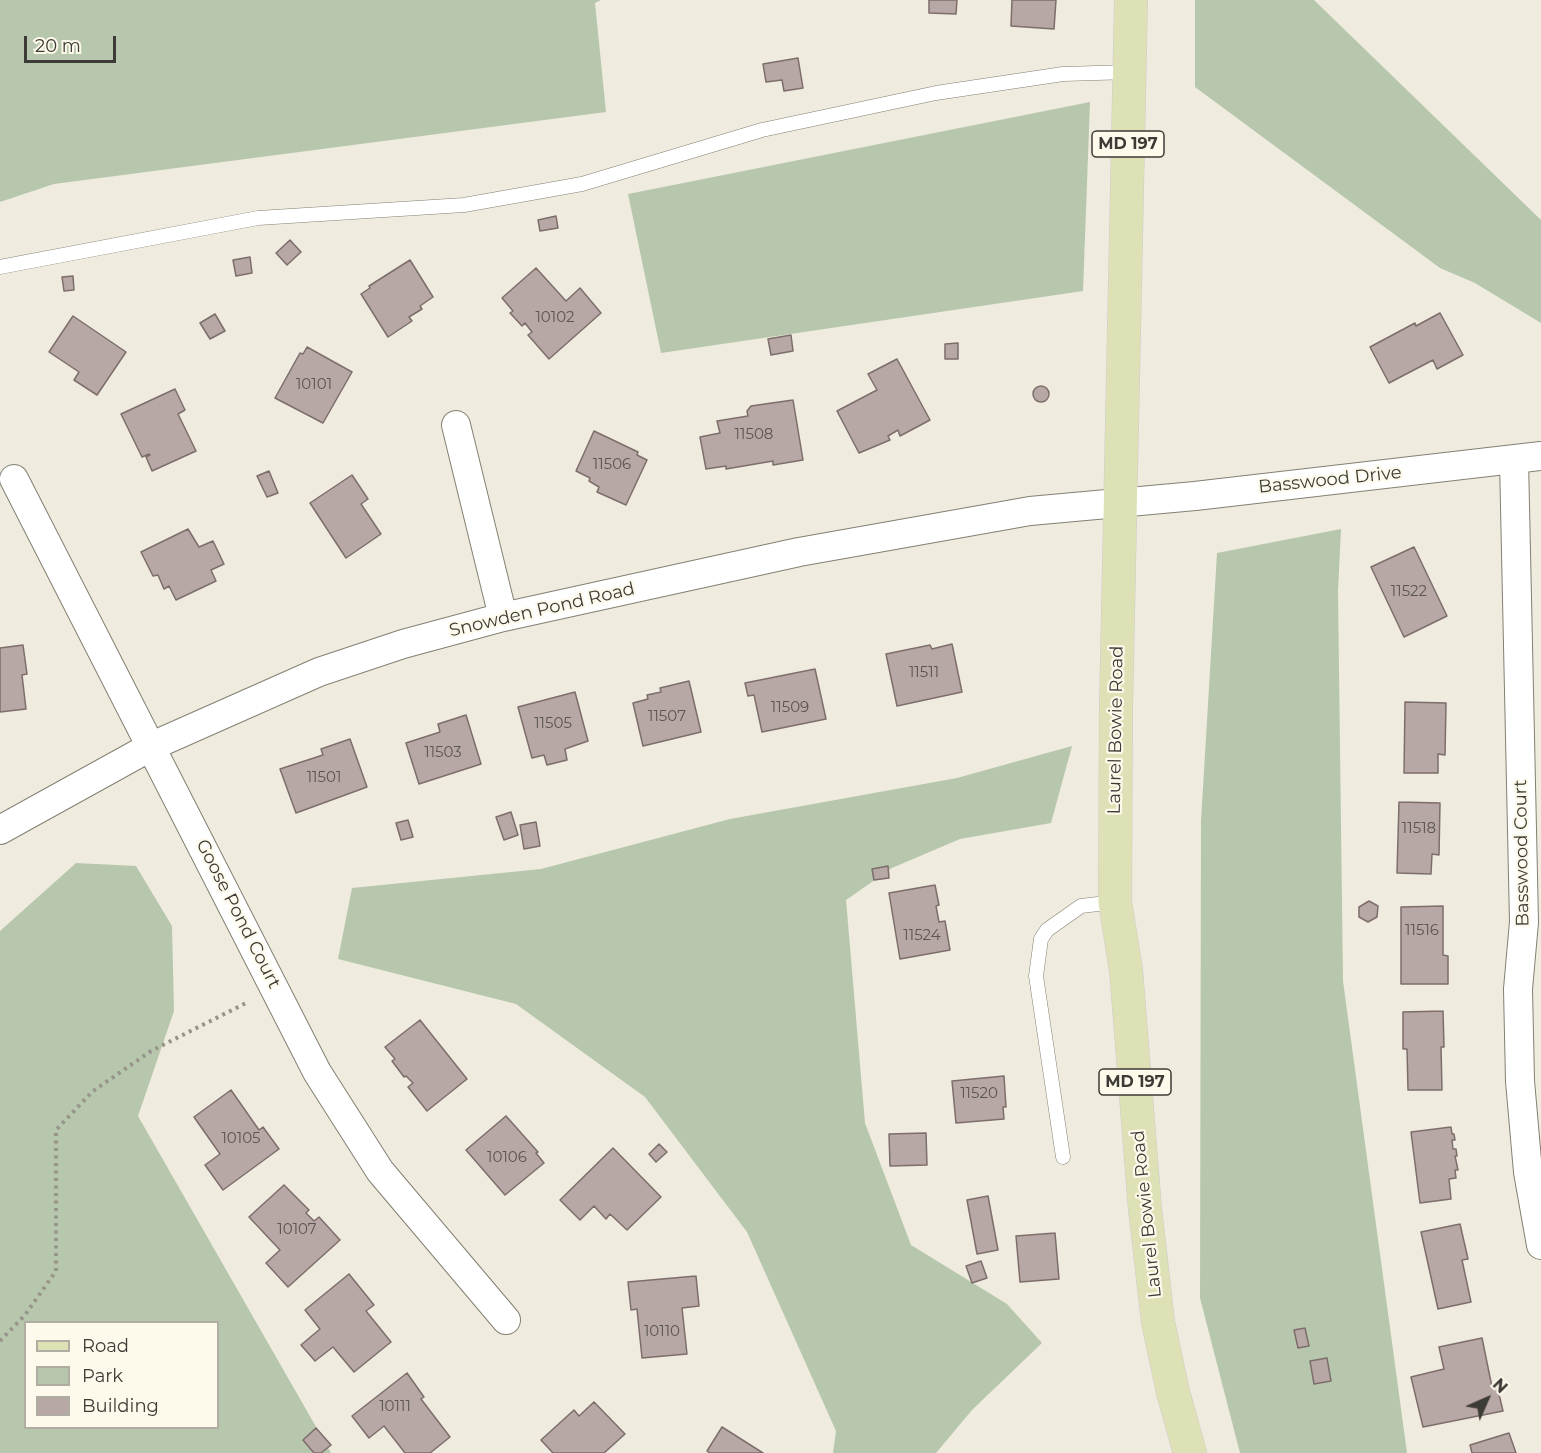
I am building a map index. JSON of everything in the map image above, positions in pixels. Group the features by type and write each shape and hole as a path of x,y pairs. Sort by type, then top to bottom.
{"main road":[{"name":"Laurel Bowie Road","path":"1131,0 1116,707 1115,902 1126,970 1145,1209 1158,1322 1173,1392 1190,1453"}],"street":[{"path":"456,425 503,617"},
{"name":"Basswood Drive","path":"1120,502 1527,458"},
{"name":"Basswood Court","path":"1527,458 1533,921 1518,988 1520,1081 1528,1172 1541,1245"},
{"name":"Goose Pond Court","path":"14,479 317,1072 380,1171 506,1320"},
{"name":"Snowden Pond Road","path":"0,830 152,746 319,672 404,644 503,617 799,552 1030,511 1120,502"}],"lane":[{"path":"0,267 258,219 464,205 582,184 762,130 936,93 1063,74 1130,72"},
{"path":"1063,1157 1036,976 1041,939 1047,930 1081,906 1115,902"}],"path":[{"path":"0,1341 25,1315 56,1271 56,1130 93,1091 151,1051 276,989"}],"green space":[{"path":"0,0 601,0 595,3 606,112 54,184 0,202"},
{"path":"1195,0 1314,0 1541,220 1541,323 1475,283 1440,268 1195,87"},
{"path":"1090,102 1083,291 661,353 628,194"},
{"path":"1341,529 1338,591 1343,981 1407,1453 1240,1453 1200,1298 1201,821 1217,553"},
{"path":"1072,746 1051,823 960,839 892,868 846,900 865,1123 911,1245 1007,1304 1042,1343 972,1410 936,1453 833,1453 836,1431 747,1232 645,1097 516,1004 338,959 352,888 541,869 730,819 957,778"},
{"path":"76,863 136,866 172,926 174,1011 138,1116 331,1453 0,1453 0,931"}],"building":[{"path":"929,0 957,0 956,14 929,13"},
{"path":"1012,0 1056,0 1054,29 1011,26"},
{"path":"798,58 803,88 784,91 782,80 766,82 763,64"},
{"path":"556,216 558,228 540,231 538,220"},
{"path":"290,240 301,252 287,265 276,253"},
{"path":"250,257 252,273 236,276 233,260"},
{"path":"410,260 433,297 420,306 422,309 409,317 412,321 388,337 361,294 370,288 369,286"},
{"path":"536,268 566,301 580,288 601,313 549,359 528,335 532,332 525,323 522,326 510,313 513,311 502,298"},
{"path":"73,276 74,290 64,291 62,277"},
{"path":"1440,313 1463,355 1437,369 1433,360 1389,383 1370,347 1415,323 1416,326"},
{"path":"215,314 225,331 210,339 200,323"},
{"path":"73,316 126,352 97,395 74,380 79,372 49,352"},
{"path":"791,335 793,351 771,355 768,339"},
{"path":"958,343 958,359 945,359 945,344"},
{"path":"307,347 352,372 323,423 275,398 300,353 303,354"},
{"path":"897,359 930,420 900,436 898,430 888,436 890,440 859,453 837,411 877,390 868,374"},
{"path":"1038,386 1044,386 1049,394 1047,400 1038,402 1033,397 1033,391"},
{"path":"175,389 185,410 178,414 196,451 152,471 146,457 150,455 142,457 121,414"},
{"path":"793,400 803,460 773,465 773,461 726,469 726,466 706,469 700,437 720,433 717,421 748,416 747,411 751,406"},
{"path":"594,431 638,452 637,455 647,460 626,505 597,492 599,487 589,481 590,478 576,471"},
{"path":"269,471 278,493 267,497 257,476"},
{"path":"352,475 368,499 361,504 381,534 346,558 310,503"},
{"path":"188,529 199,547 213,541 224,564 211,570 216,581 176,600 169,586 164,589 158,575 153,576 141,552"},
{"path":"1414,547 1447,616 1404,637 1371,567"},
{"path":"952,644 962,692 897,706 886,654 930,645 932,649"},
{"path":"23,645 27,674 22,675 26,709 0,712 0,648"},
{"path":"815,669 826,719 762,732 754,695 748,696 745,683"},
{"path":"689,681 701,732 643,746 633,703 648,699 647,695 661,692 660,688"},
{"path":"575,692 588,741 565,749 567,760 547,765 544,755 532,758 518,707"},
{"path":"1405,702 1446,703 1445,755 1438,754 1438,773 1404,773"},
{"path":"466,715 481,764 419,784 406,743 440,732 438,724"},
{"path":"350,739 367,787 296,813 280,769 323,755 321,749"},
{"path":"1399,802 1440,803 1439,855 1432,854 1431,874 1397,873"},
{"path":"511,812 518,835 504,840 496,817"},
{"path":"408,820 413,837 401,840 396,823"},
{"path":"536,822 540,846 524,849 520,825"},
{"path":"888,866 889,878 874,880 872,869"},
{"path":"935,885 939,905 936,906 939,922 945,921 950,950 900,959 889,893"},
{"path":"1369,901 1378,906 1377,917 1368,922 1359,917 1359,907"},
{"path":"1443,906 1443,955 1448,956 1448,984 1401,984 1401,907"},
{"path":"1443,1011 1442,1090 1408,1090 1407,1049 1403,1049 1403,1012"},
{"path":"420,1020 467,1079 427,1111 408,1087 413,1083 406,1076 404,1077 392,1061 395,1059 385,1047"},
{"path":"1004,1076 1006,1107 1003,1107 1004,1119 956,1123 952,1081"},
{"path":"231,1090 259,1130 263,1127 279,1149 223,1190 205,1165 220,1154 194,1117"},
{"path":"506,1116 538,1152 536,1153 544,1163 505,1195 466,1150"},
{"path":"1451,1127 1455,1140 1452,1140 1453,1149 1456,1149 1458,1170 1455,1170 1456,1178 1449,1179 1451,1199 1420,1203 1411,1132"},
{"path":"926,1133 927,1165 890,1166 889,1134"},
{"path":"659,1144 667,1152 656,1162 649,1154"},
{"path":"613,1148 661,1197 627,1230 610,1214 606,1219 594,1206 580,1220 560,1200"},
{"path":"284,1185 309,1210 306,1213 314,1221 319,1217 340,1240 288,1287 266,1263 280,1250 249,1217"},
{"path":"988,1196 998,1250 977,1254 967,1200"},
{"path":"1460,1224 1468,1259 1462,1260 1471,1302 1438,1309 1421,1232"},
{"path":"1055,1233 1059,1279 1020,1282 1016,1236"},
{"path":"981,1261 987,1278 972,1283 966,1266"},
{"path":"349,1274 374,1305 366,1311 391,1342 354,1372 333,1347 315,1361 301,1345 320,1329 305,1310"},
{"path":"696,1276 699,1306 682,1308 687,1354 642,1358 637,1309 631,1310 628,1282"},
{"path":"1305,1328 1309,1346 1298,1348 1294,1330"},
{"path":"1482,1338 1492,1387 1497,1386 1503,1411 1423,1427 1411,1377 1444,1369 1439,1347"},
{"path":"1327,1358 1331,1381 1314,1384 1310,1361"},
{"path":"407,1373 424,1397 421,1399 450,1437 430,1453 405,1453 384,1426 369,1438 352,1416"},
{"path":"594,1402 625,1434 604,1453 553,1453 541,1440 574,1410 579,1416"},
{"path":"722,1427 763,1453 710,1453 707,1451"},
{"path":"316,1428 331,1445 321,1453 314,1453 303,1440"},
{"path":"1509,1433 1516,1453 1472,1453 1470,1445"}]}
